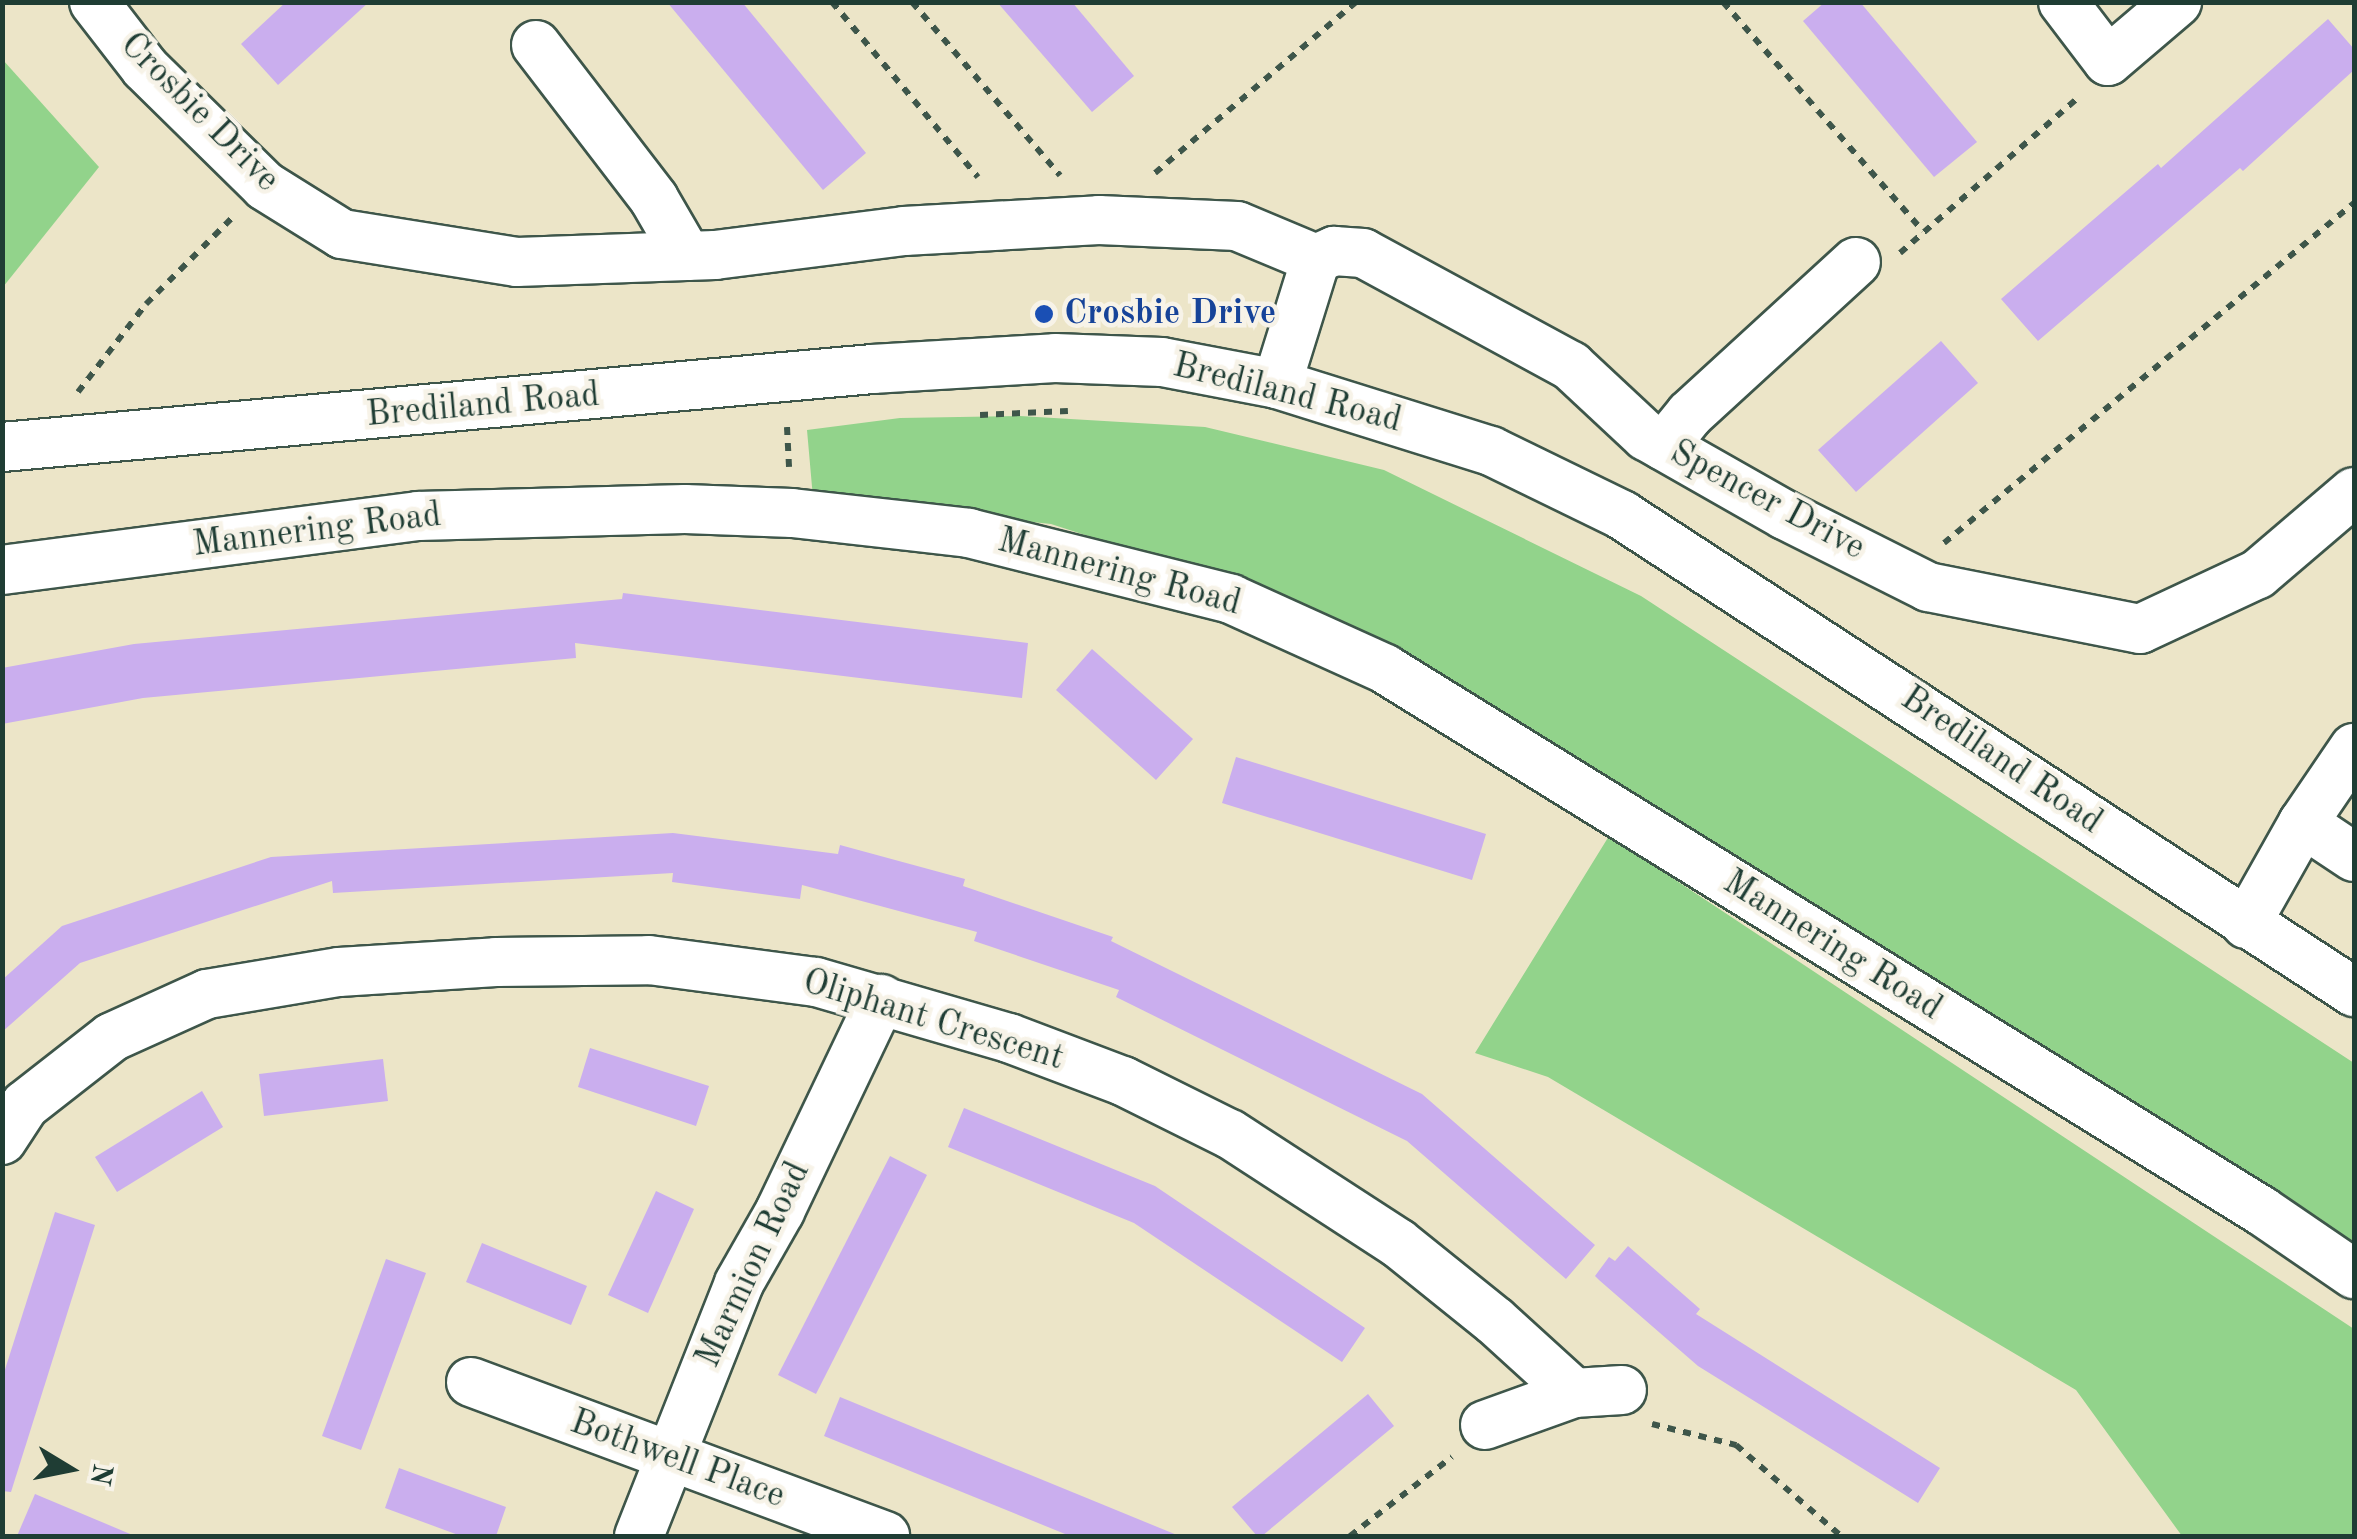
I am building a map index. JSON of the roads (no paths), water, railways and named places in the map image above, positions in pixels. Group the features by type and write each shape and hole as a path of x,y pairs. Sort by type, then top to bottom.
{"street":[{"name":"Crosbie Drive","path":"94,2 145,68 265,186 342,234 517,262 686,256 904,232 1099,220 1237,226 1316,259"},
{"path":"2063,2 2108,61 2178,2"},
{"path":"536,45 654,199 686,256"},
{"name":"Spencer Drive","path":"1316,259 1334,251 1363,254 1414,278 1570,366 1646,436 1786,515 1928,587 2140,629 2258,574 2354,492"},
{"path":"1277,384 1316,259"},
{"path":"1664,446 1690,414 1856,262"},
{"name":"Brediland Road","path":"20,445 872,369 1054,358 1162,362 1277,384 1491,451 1622,515 2354,992"},
{"name":"Mannering Road","path":"2,570 418,516 685,510 792,514 969,533 1231,599 1385,669 2262,1211 2354,1274"},
{"path":"2246,924 2302,823 2354,748"},
{"path":"2302,823 2354,857"},
{"name":"Oliphant Crescent","path":"2,1140 25,1104 112,1037 207,994 339,972 496,962 649,960 816,982 1009,1038 1123,1081 1230,1134 1398,1244 1494,1321 1574,1393"},
{"name":"Marmion Road","path":"640,1536 739,1284 780,1211 881,999"},
{"name":"Bothwell Place","path":"471,1382 885,1536"},
{"path":"1485,1425 1574,1393 1622,1390"}],"place":[{"name":"Crosbie Drive","path":"1044,314"}]}
